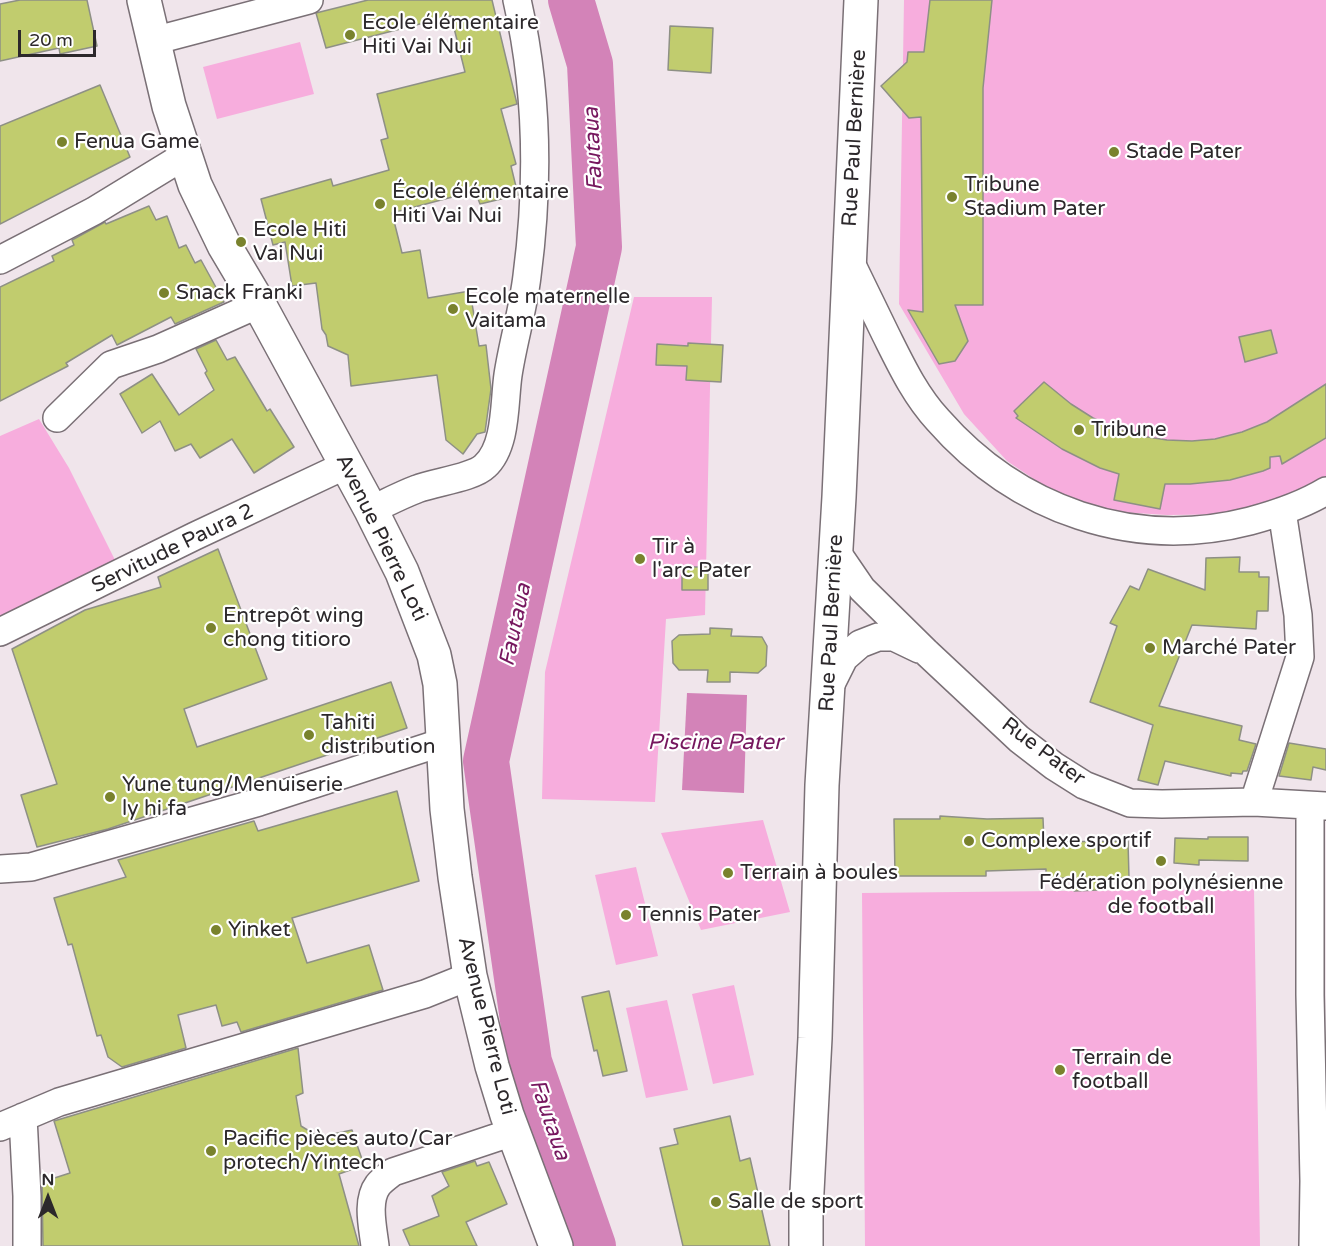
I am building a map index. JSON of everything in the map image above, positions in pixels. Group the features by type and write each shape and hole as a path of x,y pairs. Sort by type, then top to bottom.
{"main road":[{"name":"Avenue Pierre Loti","path":"144,0 169,106 195,184 224,245 259,304 371,510 402,572 434,655 440,684 453,866 470,976 492,1066 513,1132 556,1246"},
{"name":"Rue Paul Bernière","path":"806,1246 822,785 836,551 861,0"}],"street":[{"path":"153,41 309,0"},
{"path":"371,510 419,488 484,467 495,453 504,419 508,375 527,277 534,183 536,133 532,87 525,33 517,0"},
{"path":"0,260 94,211 184,156"},
{"path":"850,261 902,368 938,421 981,462 1017,487 1050,505 1083,517 1143,531 1207,529 1239,524 1282,511 1326,490"},
{"path":"57,418 111,365 158,349 259,304"},
{"name":"Servitude Paura 2","path":"0,632 346,465"},
{"path":"1254,802 1279,720 1294,682 1300,657 1298,615 1282,511"},
{"name":"Rue Pater","path":"836,551 862,589 926,652 1019,739 1054,766 1084,785 1130,803 1254,802 1318,806"},
{"name":"Rue Pater","path":"828,689 844,658 860,644 878,637 894,637 926,652"},
{"path":"0,869 31,867 248,805 443,742"},
{"path":"1313,1246 1310,995 1318,806"},
{"path":"27,1246 27,1196 11,1122 59,1102 424,994 470,976"},
{"path":"375,1246 372,1198 378,1185 393,1172 513,1132"}],"shaded area":[{"name":"Stade Pater","path":"904,0 1326,0 1326,486 1244,514 1167,515 1120,512 1068,502 1007,461 964,414 899,304"},
{"path":"300,42 314,94 217,119 203,67"},
{"name":"Tir à l'arc Pater","path":"634,297 712,297 705,615 666,619 655,802 542,799 545,672"},
{"path":"39,419 69,468 119,568 0,622 0,436"},
{"name":"Terrain à boules","path":"763,820 790,912 701,930 661,833"},
{"name":"Tennis Pater","path":"636,867 658,956 616,965 595,875"},
{"name":"Terrain de football","path":"1254,889 1260,1246 865,1246 862,893"},
{"path":"734,985 754,1075 713,1084 692,994"},
{"path":"667,1000 688,1090 646,1098 626,1008"}],"water":[{"name":"Piscine Pater","path":"687,693 747,695 744,793 682,790"}],"building":[{"path":"20,0 87,0 97,46 60,54 59,48 0,61 0,4"},
{"path":"368,0 492,0 517,104 501,109 516,164 511,166 518,195 480,204 475,191 392,213 402,253 420,250 428,298 470,291 479,346 486,345 491,389 485,432 477,434 463,454 446,440 437,375 351,386 348,355 328,346 322,329 316,283 292,286 285,242 273,245 261,199 331,179 333,186 389,170 381,140 388,138 377,94 465,72 451,16 326,48 316,13"},
{"name":"Tribune Stadium Pater","path":"930,0 992,0 983,88 983,305 955,305 968,341 955,361 939,364 908,310 923,312 921,117 909,118 881,86 907,62 908,52 924,52"},
{"path":"670,26 713,28 711,73 668,70"},
{"name":"Fenua Game","path":"100,85 130,157 0,224 0,126"},
{"path":"149,206 156,220 167,216 179,248 186,245 195,263 201,260 224,302 175,324 171,317 117,345 112,335 66,363 68,366 0,401 0,287 54,261 52,256 74,245 72,240 105,222 106,224"},
{"path":"1271,330 1277,353 1245,362 1239,337"},
{"path":"216,340 227,360 235,357 267,411 270,409 294,447 254,473 232,439 200,458 191,444 175,451 160,421 142,433 120,394 152,374 179,415 214,390 196,349"},
{"path":"688,343 723,345 721,382 686,380 687,366 656,365 657,344 688,346"},
{"name":"Tribune","path":"1044,382 1093,418 1118,429 1141,436 1192,441 1215,439 1267,422 1326,384 1326,438 1282,464 1280,456 1270,457 1270,468 1263,471 1230,480 1165,484 1160,509 1114,500 1119,474 1100,468 1062,449 1016,418 1018,416 1014,411"},
{"path":"218,549 267,679 184,709 197,747 391,682 407,728 108,829 37,847 21,795 57,784 12,649 85,610 161,587 158,577"},
{"path":"1240,557 1239,572 1259,572 1259,577 1269,577 1268,611 1257,611 1256,629 1192,625 1159,706 1242,726 1239,740 1256,744 1247,771 1243,771 1242,774 1231,773 1231,776 1165,761 1158,785 1138,780 1153,725 1090,702 1117,626 1110,623 1130,586 1139,590 1148,569 1205,590 1206,558"},
{"path":"682,567 708,567 708,590 682,590"},
{"name":"Piscine Pater","path":"710,628 732,629 731,636 762,637 767,646 766,666 758,673 730,672 730,682 707,682 708,670 679,670 673,663 672,641 679,635 710,634"},
{"path":"1289,743 1326,749 1326,770 1313,767 1311,780 1279,776"},
{"name":"Yinket","path":"397,791 419,881 292,918 307,963 369,945 383,990 241,1032 237,1022 222,1026 216,1005 178,1015 186,1048 122,1067 108,1057 101,1035 97,1036 72,944 68,945 54,898 126,877 118,860 254,821 258,831"},
{"name":"Complexe sportif","path":"940,816 987,819 1043,818 1044,842 1128,841 1129,878 1099,878 1099,890 1074,891 1074,878 1046,878 1046,869 986,871 986,876 895,876 894,819 940,819"},
{"path":"1208,837 1248,837 1248,861 1199,860 1199,865 1174,863 1175,838 1208,839"},
{"path":"609,991 627,1071 603,1076 597,1050 594,1051 582,997"},
{"name":"Pacific pièces auto/Car protech/Yintech","path":"298,1048 303,1093 296,1096 301,1126 319,1137 352,1130 364,1165 339,1174 359,1246 43,1246 42,1182 70,1173 54,1121"},
{"name":"Salle de sport","path":"730,1116 740,1161 750,1158 770,1246 683,1246 660,1148 678,1144 674,1129"},
{"path":"475,1161 477,1166 489,1162 507,1204 466,1222 477,1246 410,1246 403,1230 439,1216 432,1196 449,1186 442,1172"}],"waterway":[{"name":"Fautaua","path":"571,0 590,64 599,247 486,761 529,1062 593,1246"}],"place":[{"name":"Ecole élémentaire Hiti Vai Nui","path":"350,35"},
{"name":"Fenua Game","path":"62,142"},
{"name":"Stade Pater","path":"1114,152"},
{"name":"Tribune Stadium Pater","path":"952,197"},
{"name":"École élémentaire Hiti Vai Nui","path":"380,204"},
{"name":"Ecole Hiti Vai Nui","path":"241,242"},
{"name":"Snack Franki","path":"164,293"},
{"name":"Ecole maternelle Vaitama","path":"453,309"},
{"name":"Tribune","path":"1079,430"},
{"name":"Tir à l'arc Pater","path":"640,559"},
{"name":"Entrepôt wing chong titioro","path":"211,628"},
{"name":"Marché Pater","path":"1150,648"},
{"name":"Tahiti distribution","path":"309,735"},
{"name":"Yune tung/Menuiserie ly hi fa","path":"110,797"},
{"name":"Complexe sportif","path":"969,841"},
{"name":"Fédération polynésienne de football","path":"1161,861"},
{"name":"Terrain à boules","path":"728,873"},
{"name":"Tennis Pater","path":"626,915"},
{"name":"Yinket","path":"216,930"},
{"name":"Terrain de football","path":"1060,1070"},
{"name":"Pacific pièces auto/Car protech/Yintech","path":"211,1151"},
{"name":"Salle de sport","path":"716,1202"}]}
